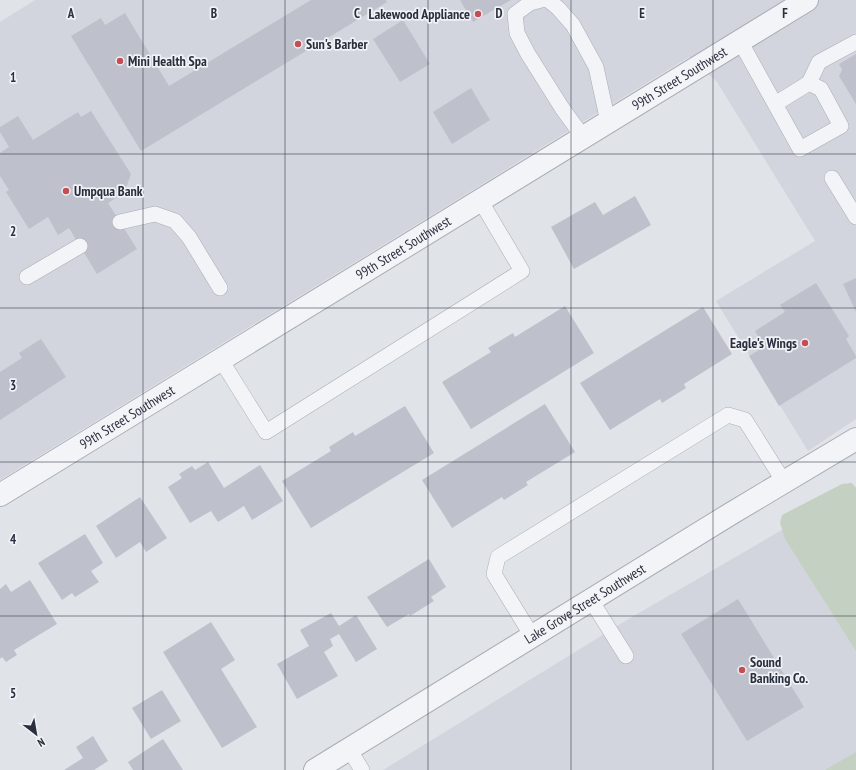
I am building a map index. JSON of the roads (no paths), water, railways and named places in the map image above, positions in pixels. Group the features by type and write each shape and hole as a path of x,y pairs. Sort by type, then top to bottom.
{"street":[{"name":"99th Street Southwest","path":"0,495 807,0"},
{"name":"Lake Grove Street Southwest","path":"315,770 784,482 854,445"}],"lane":[{"path":"541,0 530,3 515,14 517,33 528,54 562,108 583,137"},
{"path":"548,0 558,8 573,25 596,67 608,122"},
{"path":"740,41 800,149 841,126 821,89 809,82"},
{"path":"775,104 809,82 819,62 856,42"},
{"path":"832,178 856,217"},
{"path":"220,360 266,432 522,271 480,200"},
{"path":"120,222 155,214 175,221 189,237 220,288"},
{"path":"27,277 80,246"},
{"path":"532,636 494,574 498,557 728,415 745,420 784,482"},
{"path":"591,600 626,656"},
{"path":"350,749 362,770"}],"place":[{"name":"Lakewood Appliance","path":"478,14"},
{"name":"Sun's Barber","path":"298,44"},
{"name":"Mini Health Spa","path":"120,61"},
{"name":"Umpqua Bank","path":"66,191"},
{"name":"Eagle's Wings","path":"805,343"},
{"name":"Sound Banking Co.","path":"742,670"}]}
